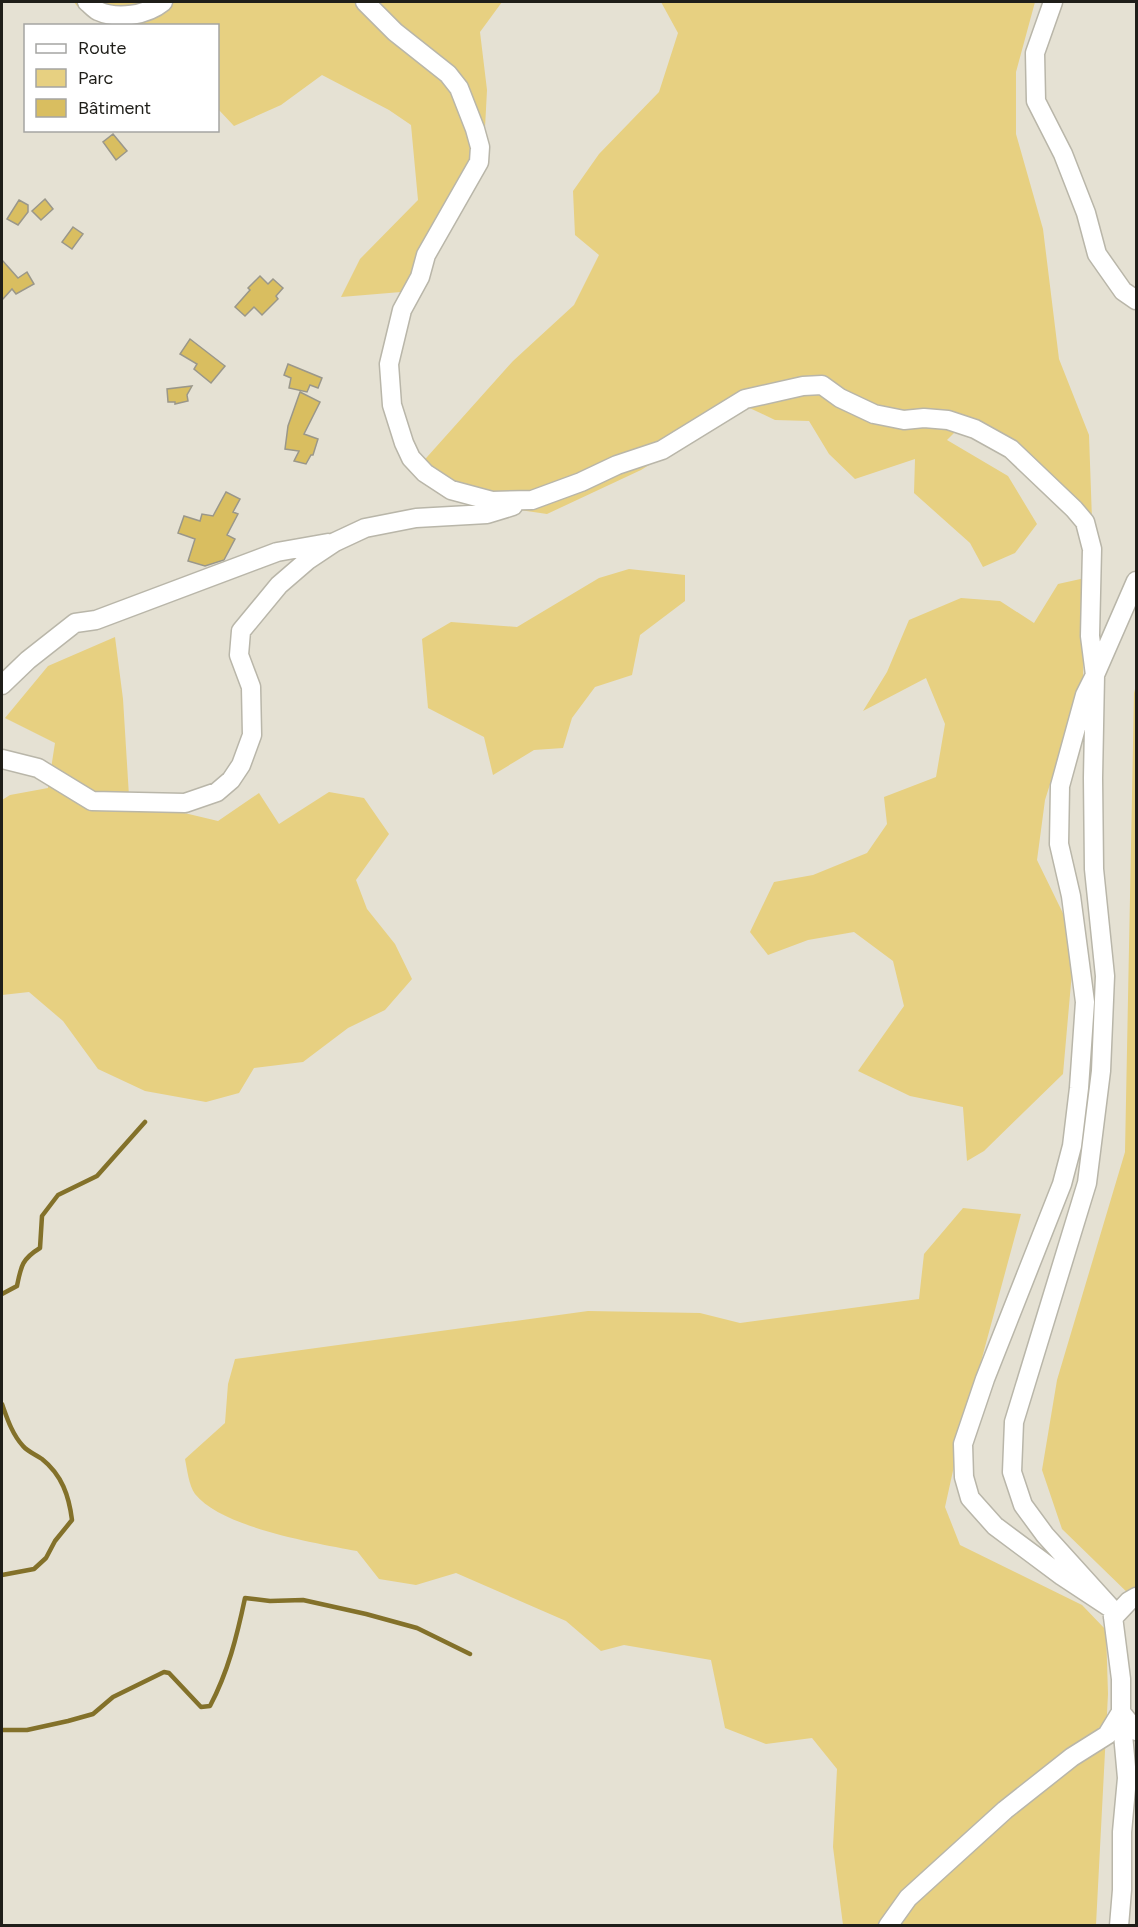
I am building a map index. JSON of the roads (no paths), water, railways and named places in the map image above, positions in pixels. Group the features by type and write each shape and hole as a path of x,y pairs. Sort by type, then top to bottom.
{"street":[{"path":"87,2 98,11 120,15 135,14 156,7 163,2"},
{"path":"365,2 395,32 448,74 464,98 480,147 479,162 426,255 420,277 402,310 389,364 392,405 404,443 411,458 425,473 452,490 492,501 532,500"},
{"path":"1053,2 1035,53 1036,101 1063,154 1086,213 1097,254 1124,291 1137,300"},
{"path":"2,759 38,768 92,801 185,802 217,792 231,780 241,765 252,735 251,687 239,655 241,631 279,585 308,560 335,542 365,528 416,518 487,514 581,482 617,465 662,450 745,399 803,386 822,385 860,409 892,419 948,420 975,429 1011,449 1074,509 1085,522 1092,549 1090,636 1095,675 1094,869 1105,976 1101,1071 1087,1183 1014,1422 1012,1472 1023,1505 1045,1535 1113,1613 1122,1679 1121,1712 1126,1778 1119,1926"},
{"path":"2,685 28,660 75,623 96,620 277,552 335,542"},
{"path":"1113,1613 995,1526 970,1498 964,1477 963,1444 985,1380 1062,1184 1072,1146 1085,1002 1071,896 1059,843 1060,786 1084,695 1137,582"},
{"path":"1113,1613 1137,1597"},
{"path":"1121,1712 1137,1731"},
{"path":"888,1926 908,1899 982,1830 1072,1756 1107,1735 1121,1712"}],"waterway":[{"path":"2,1294 17,1286 23,1264 40,1248 42,1216 58,1195 97,1176 145,1122"},
{"path":"2,1404 10,1426 19,1441 55,1472 66,1494 72,1520 55,1541 46,1558 34,1569 2,1575"},
{"path":"2,1730 27,1730 93,1714 113,1697 164,1672 169,1673 201,1707 210,1706 231,1654 245,1598 270,1601 303,1600 366,1614 417,1628 470,1654"}]}
